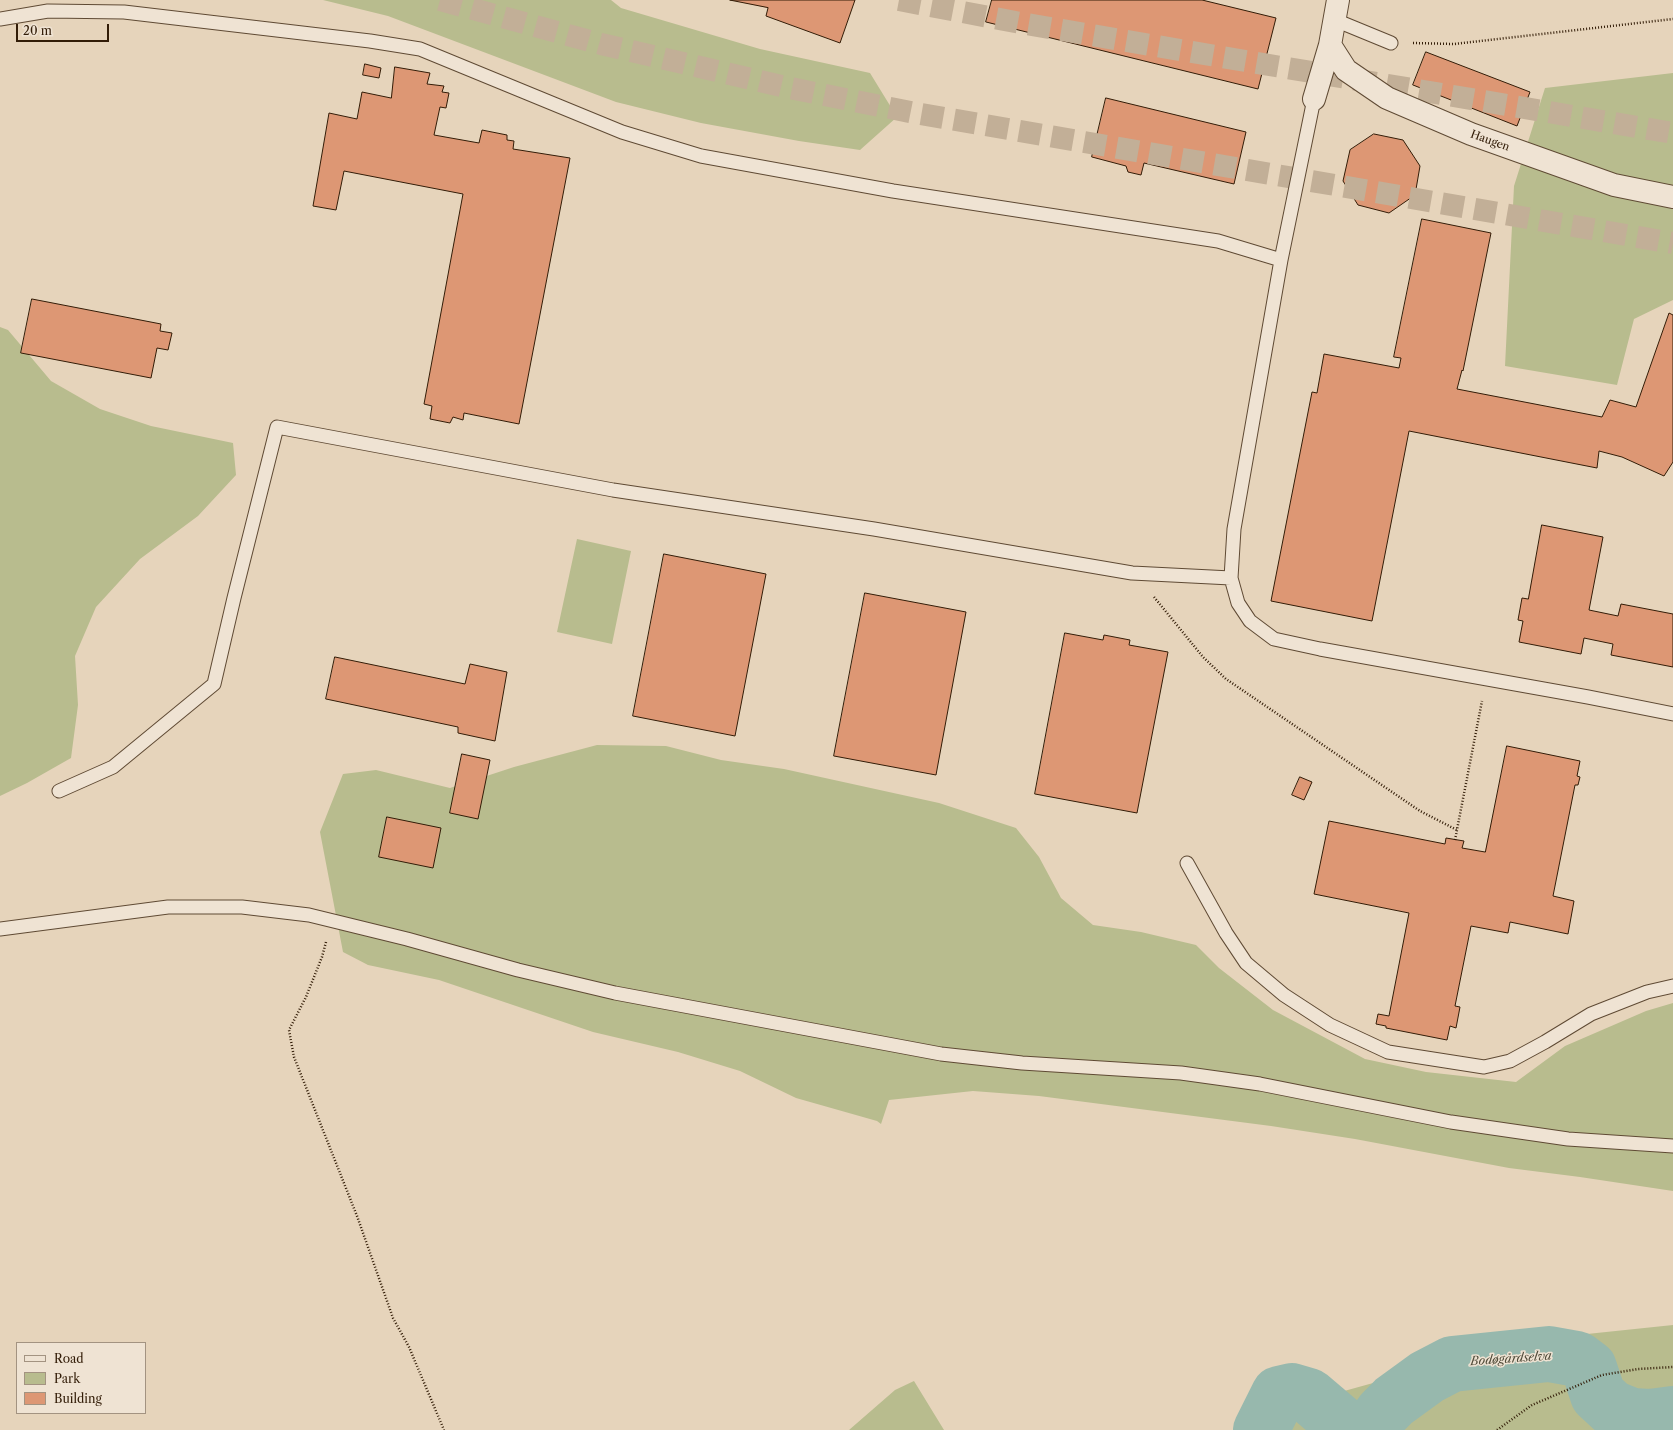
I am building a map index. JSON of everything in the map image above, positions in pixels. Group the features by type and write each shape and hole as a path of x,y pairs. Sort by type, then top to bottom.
{"street":[{"path":"1314,99 1330,45 1337,10"},
{"name":"Haugen","path":"1330,45 1346,70 1394,101 1471,134 1606,182 1673,197"}],"lane":[{"path":"1337,10 1391,43"},
{"path":"0,19 48,11 124,12 370,41 420,49 622,132 701,156 893,191 1218,241 1280,260"},
{"path":"1314,99 1280,260 1234,529 1231,578 1238,603 1250,621 1274,639 1320,649 1673,714"},
{"path":"59,791 113,767 214,684 277,427 613,490 874,529 1132,573 1231,578"},
{"path":"1187,863 1226,933 1246,963 1284,995 1330,1025 1388,1052 1484,1067 1510,1061 1591,1014 1647,992 1673,986"},
{"path":"0,929 168,907 242,907 309,915 407,939 518,970 615,993 941,1054 1022,1064 1181,1073 1260,1084 1451,1122 1560,1138 1673,1146"}],"path":[{"path":"1391,43 1454,44 1673,19"},
{"path":"1132,573 1164,609 1203,657 1226,679 1420,811 1457,830"},
{"path":"1455,840 1486,679"},
{"path":"330,920 322,957 306,997 289,1030 294,1057 357,1216 394,1318 409,1347 444,1430"},
{"path":"1497,1430 1532,1405 1602,1375 1638,1369 1673,1367"}],"green space":[{"path":"323,0 611,0 621,8 760,49 870,73 897,117 860,150 799,141 701,123 616,102 388,16"},
{"path":"1673,73 1673,300 1634,319 1617,385 1505,366 1514,186 1545,88"},
{"path":"0,327 8,330 51,381 100,409 151,426 233,443 236,475 198,516 140,559 96,607 75,656 78,705 71,758 27,783 0,796"},
{"path":"577,539 631,551 612,644 557,632"},
{"path":"597,745 666,746 721,760 784,769 939,803 1016,828 1039,857 1061,898 1093,925 1141,932 1196,945 1219,968 1273,1010 1365,1059 1426,1072 1516,1082 1565,1046 1646,1011 1673,1003 1673,1191 1509,1168 1355,1139 1271,1126 1039,1096 973,1091 889,1100 881,1124 877,1121 796,1098 740,1071 678,1052 593,1032 439,980 368,965 343,952 320,832 343,774 376,770 450,788 514,767"},
{"path":"1673,1325 1673,1430 1242,1430 1271,1417 1337,1393 1420,1370 1587,1334"},
{"path":"914,1381 944,1430 849,1430 895,1390"}],"building":[{"path":"730,0 855,0 840,43 766,16 768,8"},
{"path":"992,0 1202,0 1276,18 1258,89 986,22"},
{"path":"1426,52 1530,92 1517,126 1413,85"},
{"path":"365,64 381,68 379,78 363,75"},
{"path":"395,67 430,73 427,84 444,86 442,92 449,93 446,108 440,107 434,135 479,143 482,130 507,135 507,140 514,141 513,149 570,158 519,424 464,413 463,420 453,417 450,423 430,419 432,406 424,404 463,194 344,171 336,210 313,206 329,113 357,119 362,92 391,98"},
{"path":"1106,98 1246,132 1234,184 1144,163 1141,175 1128,172 1126,166 1092,157"},
{"path":"1374,134 1403,140 1420,166 1415,195 1389,213 1358,205 1343,181 1350,150"},
{"path":"1422,219 1491,233 1463,371 1462,370 1457,389 1602,417 1610,400 1636,407 1669,313 1673,315 1673,462 1664,476 1622,457 1599,451 1597,468 1409,431 1372,621 1271,601 1312,392 1317,393 1324,354 1399,368 1401,358 1394,357"},
{"path":"32,299 161,324 160,331 172,333 168,350 157,348 151,378 21,353"},
{"path":"1542,525 1603,537 1589,610 1618,616 1621,604 1673,614 1673,667 1611,655 1613,644 1584,638 1581,654 1519,642 1523,621 1518,620 1522,598 1528,599"},
{"path":"664,554 766,574 735,736 633,716"},
{"path":"865,593 966,612 936,775 834,756"},
{"path":"1065,633 1103,640 1104,635 1130,640 1129,645 1168,652 1137,813 1035,794"},
{"path":"335,657 465,684 470,664 507,672 495,741 458,733 458,727 326,699"},
{"path":"1507,746 1580,761 1577,776 1580,777 1578,785 1575,785 1553,896 1574,901 1568,934 1510,922 1508,933 1471,926 1455,1006 1460,1007 1456,1028 1450,1026 1447,1040 1386,1028 1386,1026 1376,1024 1378,1014 1389,1016 1409,913 1314,894 1329,821 1445,844 1446,838 1464,841 1462,848 1485,852"},
{"path":"462,754 490,760 478,819 450,813"},
{"path":"1300,777 1312,782 1304,800 1292,795"},
{"path":"387,817 441,828 433,868 379,857"}],"waterway":[{"name":"Bodøgårdselva","path":"1370,1430 1383,1412 1394,1401 1427,1377 1452,1364 1549,1354 1577,1359 1589,1368 1598,1395 1612,1408 1632,1416 1650,1417 1673,1414"},
{"name":"Bodøgårdselva","path":"1261,1430 1279,1394 1292,1391 1309,1396 1349,1430"}],"tunnel":[{"path":"440,0 601,44 790,88 915,113 1673,243"},
{"path":"899,0 1026,24 1673,133"}]}
